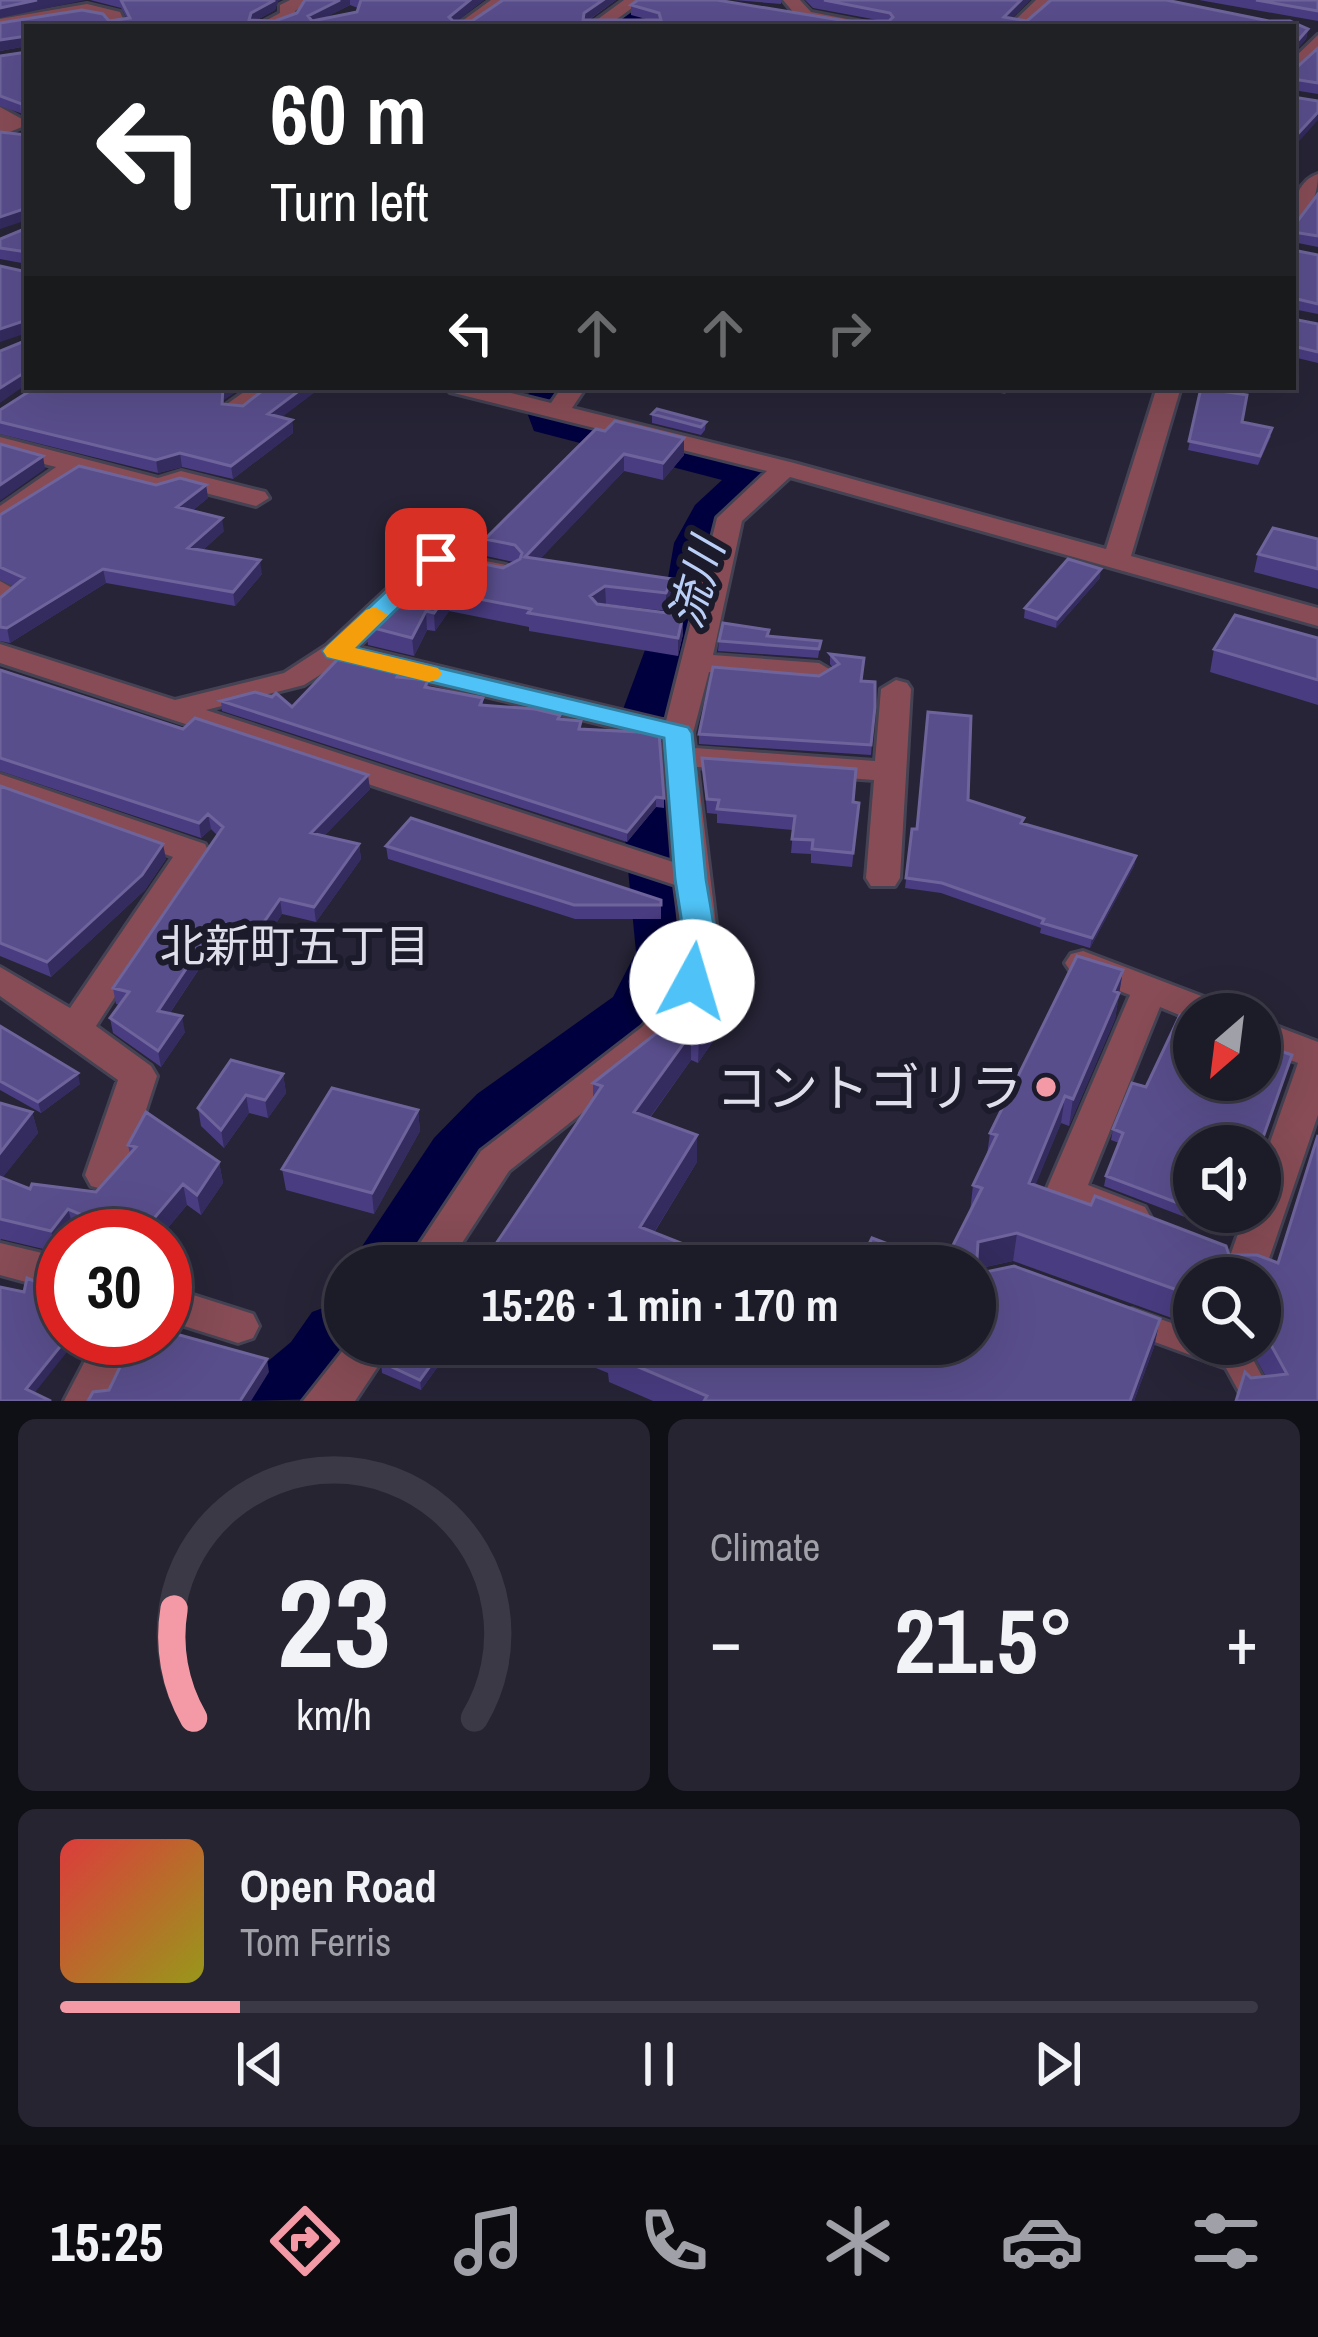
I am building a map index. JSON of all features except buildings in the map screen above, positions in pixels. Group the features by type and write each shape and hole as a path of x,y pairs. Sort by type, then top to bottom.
{"street":[{"path":"269,24 290,15 286,10 302,0"},
{"path":"466,24 502,0"},
{"path":"609,22 635,0"},
{"path":"1019,24 1046,0"},
{"path":"0,24 82,4 94,14 114,16 118,24"},
{"path":"786,8 860,24"},
{"path":"1296,64 1312,33"},
{"path":"0,112 15,123 0,132"},
{"path":"236,409 262,390"},
{"path":"469,390 785,468 1318,617"},
{"path":"550,412 571,390"},
{"path":"1116,561 1168,390"},
{"path":"0,446 159,486 182,479 256,498"},
{"path":"0,518 79,463"},
{"path":"438,1245 495,1161 655,1036 680,1009 702,949 684,877 666,736 697,662 692,625 730,518 785,468"},
{"path":"179,708 294,679 337,651 436,559 505,573"},
{"path":"0,590 9,594 0,601"},
{"path":"337,651 666,736 890,772"},
{"path":"0,653 684,877"},
{"path":"697,662 819,672"},
{"path":"883,878 896,689"},
{"path":"0,784 193,852 75,1029"},
{"path":"1077,960 1173,998"},
{"path":"0,979 138,1076 105,1174"},
{"path":"1150,989 1065,1193 1167,1232"},
{"path":"1250,1257 1318,1058 1281,1043"},
{"path":"1208,1247 1225,1257"},
{"path":"0,1259 36,1268"},
{"path":"192,1312 238,1326"},
{"path":"86,1401 104,1365"},
{"path":"325,1401 358,1365"}],"lane":[{"path":"1113,1314 1173,1336"},
{"path":"1240,1365 1260,1401"}],"waterway":[{"name":"流川","path":"610,24 646,0"},
{"name":"流川","path":"408,1245 464,1161 507,1116 644,1015 674,952 654,776 655,712 696,596 704,543 716,517 755,480 747,469 553,420 550,402 557,390"},
{"name":"流川","path":"289,1401 327,1365"}],"slow traffic":[{"path":"375,615 337,651 429,674"}],"place":[{"name":"コントゴリラ","path":"1046,1087"}],"district":[{"name":"北新町五丁目","path":"295,945"}],"route":[{"path":"436,559 337,651 678,733 702,949 692,982"}]}
